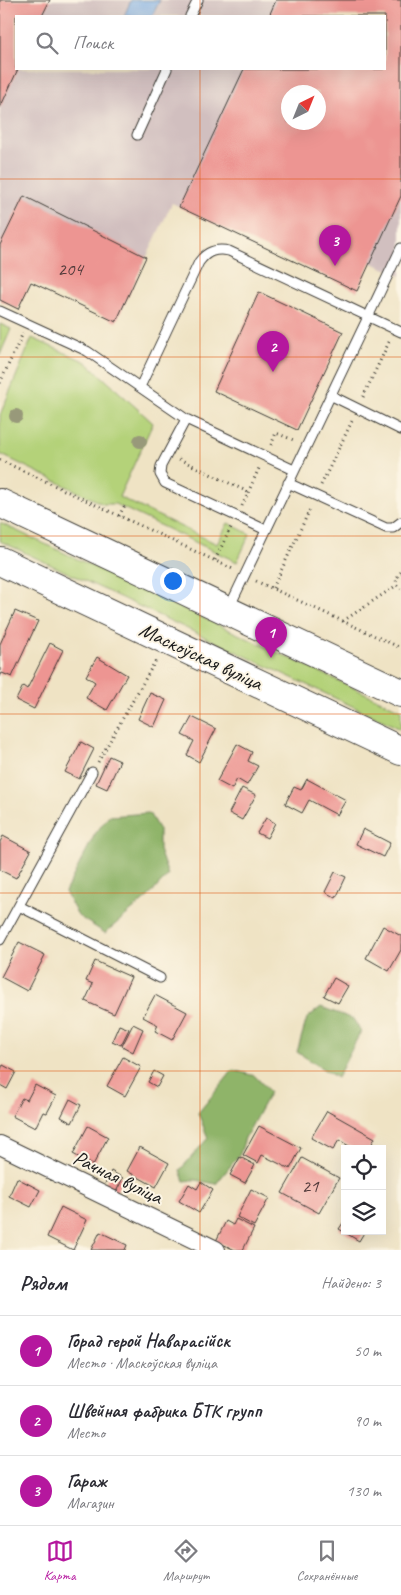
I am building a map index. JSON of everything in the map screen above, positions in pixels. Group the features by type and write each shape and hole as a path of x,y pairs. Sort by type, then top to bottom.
{"main road":[{"path":"0,503 401,693"},
{"name":"Маскоўская вуліца","path":"0,561 401,750"}],"street":[{"name":"Рачная вуліца","path":"0,1144 216,1250"}],"lane":[{"path":"190,15 198,0"},
{"path":"137,135 167,70"},
{"path":"227,610 401,248"},
{"path":"140,387 199,262 210,252 223,249 398,331"},
{"path":"0,312 87,351 186,419 294,470"},
{"path":"330,395 401,430"},
{"path":"186,419 160,470 165,483 266,530"},
{"path":"288,483 386,528 393,528 401,522"},
{"path":"0,940 92,772"},
{"path":"19,906 160,978"}],"path":[{"path":"0,383 25,329"},
{"path":"273,588 358,409 398,331"},
{"path":"215,560 276,433 299,443"},
{"path":"168,454 248,492"},
{"path":"0,460 401,648"},
{"path":"119,516 125,505"},
{"path":"401,572 396,579 397,585 401,589"},
{"path":"343,621 397,585"},
{"path":"92,772 156,660"}],"shaded area":[{"path":"0,0 401,0 401,276 370,262 357,291 172,203 116,322 31,281 18,309 0,300"}],"green space":[{"path":"0,324 11,329 0,355"},
{"path":"32,338 86,362 153,423 119,497 217,544 228,523 250,534 237,562 115,504 103,504 0,454 0,415"},
{"path":"0,523 401,710 401,729 0,541"},
{"path":"149,813 159,830 159,850 168,875 149,896 105,933 78,916 65,892 95,834 109,816"},
{"path":"321,1007 353,1019 361,1031 337,1078 297,1052 307,1018"},
{"path":"233,1070 255,1076 270,1092 245,1138 240,1154 216,1184 195,1180 184,1181 180,1170 208,1138 198,1113"}],"water":[{"path":"131,0 160,0 152,15 124,15"}],"building":[{"path":"0,0 50,0 42,15 15,15 15,70 18,70 0,108"},
{"path":"276,0 401,0 401,196 357,291 179,207 244,70 386,70 386,15 269,15"},
{"path":"24,196 146,257 116,322 31,282 18,309 0,300 0,245"},
{"path":"259,292 343,332 297,430 214,391"},
{"path":"15,611 38,621 12,677 2,673 0,677 0,644"},
{"path":"50,643 63,650 34,709 16,700 23,686 27,689"},
{"path":"97,657 127,675 107,710 86,698 95,682 86,676"},
{"path":"150,693 166,700 154,727 138,719"},
{"path":"192,717 216,729 199,762 187,755 194,741 182,735"},
{"path":"81,742 94,749 79,779 65,772"},
{"path":"237,744 252,752 248,761 258,766 247,785 237,779 232,789 217,781"},
{"path":"109,756 120,761 107,789 96,784"},
{"path":"307,779 346,800 337,815 309,800 302,813 285,804 294,787 301,790"},
{"path":"242,788 256,795 242,820 229,813"},
{"path":"266,818 275,823 267,838 257,833"},
{"path":"363,829 390,843 383,857 356,844"},
{"path":"3,836 31,851 16,878 0,870 0,842"},
{"path":"335,872 346,877 336,898 325,892"},
{"path":"383,926 401,936 401,950 389,971 366,958"},
{"path":"19,942 45,955 27,991 1,977"},
{"path":"95,961 131,977 114,1014 85,1001 93,984 86,981"},
{"path":"334,978 348,986 338,1003 324,996"},
{"path":"155,995 187,1012 172,1040 155,1031 158,1025 143,1017"},
{"path":"133,1024 143,1029 133,1052 122,1046"},
{"path":"119,1025 129,1029 121,1045 112,1041"},
{"path":"123,1057 141,1067 125,1096 107,1086"},
{"path":"3,1065 16,1072 7,1089 0,1085 0,1071"},
{"path":"154,1071 163,1076 157,1087 148,1082"},
{"path":"35,1085 56,1096 47,1113 43,1112 35,1128 12,1116 22,1098 27,1100"},
{"path":"70,1099 81,1105 72,1123 61,1117"},
{"path":"327,1111 375,1138 371,1145 347,1145 339,1140 333,1150 311,1138"},
{"path":"88,1126 108,1137 93,1165 73,1154"},
{"path":"259,1126 301,1148 290,1169 262,1155 258,1163 243,1155"},
{"path":"140,1147 169,1163 156,1187 127,1171"},
{"path":"240,1157 255,1165 245,1183 230,1175"},
{"path":"302,1158 339,1178 319,1213 282,1193"},
{"path":"111,1171 123,1178 116,1192 104,1186"},
{"path":"17,1178 40,1190 31,1207 9,1196"},
{"path":"201,1182 213,1190 199,1213 179,1201 189,1184 197,1189"},
{"path":"251,1189 269,1198 254,1226 237,1217"},
{"path":"61,1207 87,1220 73,1250 47,1237"},
{"path":"236,1219 254,1228 243,1250 235,1250 216,1241 226,1221 233,1225"},
{"path":"100,1232 127,1245 125,1250 91,1250"},
{"path":"349,1235 363,1235 359,1241"}],"place":[{"name":"Гараж","path":"335,266"},
{"name":"Швейная фабрика БТК групп","path":"273,372"},
{"name":"Горад герой Наварасійск","path":"271,658"}]}
